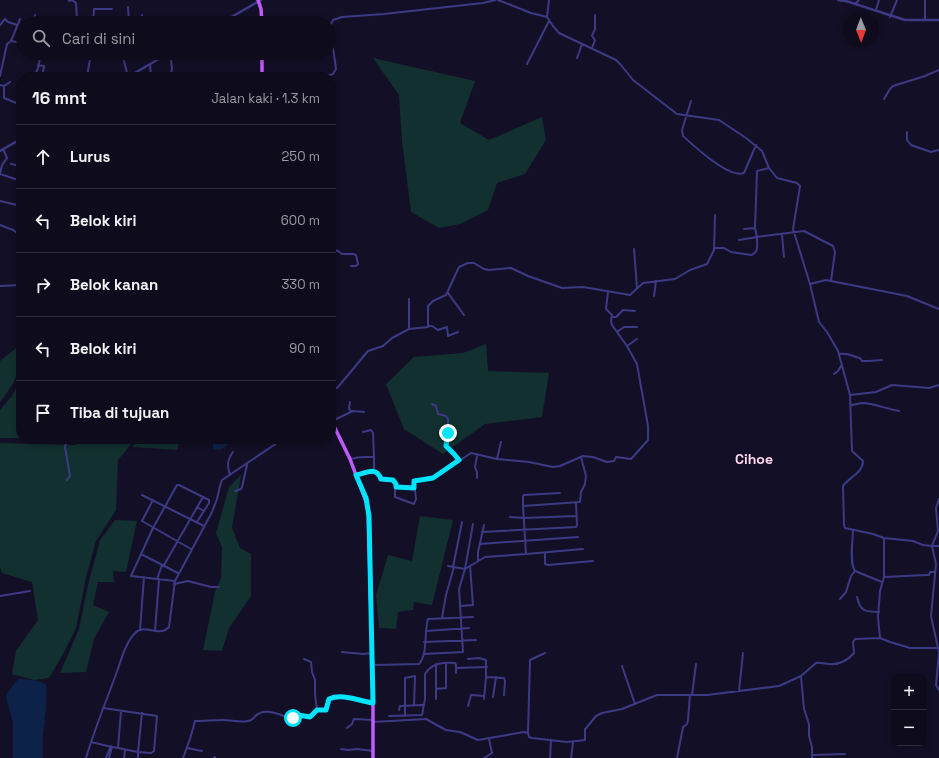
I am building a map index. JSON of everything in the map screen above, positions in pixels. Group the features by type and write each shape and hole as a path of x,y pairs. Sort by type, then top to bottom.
{"main road":[{"path":"259,0 262,16"},
{"path":"262,60 262,72"},
{"path":"336,430 366,498 369,516 373,758"}],"street":[{"path":"69,1 72,0 76,3 77,16"},
{"path":"233,16 259,0"},
{"path":"336,18 480,4 495,0"},
{"path":"498,0 531,13 548,17"},
{"path":"549,0 548,17 559,33 616,60 635,81 677,114 719,120 756,145 763,152 768,168 779,179 797,183 800,186 792,224 810,284 819,322 839,354 842,364 850,395 852,451 863,461 860,470 843,486 845,528 884,538 913,541 923,545 939,546"},
{"path":"838,0 855,4 890,17 905,20 939,20"},
{"path":"855,4 859,0"},
{"path":"876,11 879,0"},
{"path":"890,17 897,0"},
{"path":"925,0 925,20"},
{"path":"128,7 129,16"},
{"path":"93,16 94,9 112,9"},
{"path":"592,48 595,39 592,36 595,29 595,15"},
{"path":"0,25 5,19 8,22 16,25"},
{"path":"528,64 549,20"},
{"path":"0,76 7,44 11,41 16,28"},
{"path":"11,41 16,42"},
{"path":"576,58 582,44"},
{"path":"36,72 39,60"},
{"path":"88,72 90,60"},
{"path":"138,72 157,60"},
{"path":"171,60 171,72"},
{"path":"334,72 336,69 335,60"},
{"path":"124,61 127,72"},
{"path":"150,64 151,72"},
{"path":"38,65 44,66 43,72"},
{"path":"884,99 893,86 939,70"},
{"path":"0,85 4,86 10,82"},
{"path":"4,86 4,98 16,102"},
{"path":"691,101 682,130 683,136 710,159 732,172 738,174 744,173 756,145"},
{"path":"907,132 907,140 911,145 931,152 939,150"},
{"path":"16,142 2,150 7,158 2,165 0,174 16,179"},
{"path":"11,164 16,165"},
{"path":"714,249 723,248 733,253 754,254 756,251 757,237 755,228 757,171 768,168"},
{"path":"0,201 16,205"},
{"path":"428,326 428,306 433,301 444,297 448,293 459,268 468,263 474,263 484,269 489,270 511,268 528,276 562,288 583,287 630,295 634,293 643,283 678,278 690,270 709,262 714,249 715,214"},
{"path":"0,225 16,232"},
{"path":"744,229 755,228"},
{"path":"739,240 782,235 794,232 805,232 833,246 835,252 831,281"},
{"path":"782,235 784,258"},
{"path":"634,249 638,288"},
{"path":"336,250 342,254 353,254 356,256 358,264 356,266 351,266"},
{"path":"810,284 823,280 831,281 907,296 939,309"},
{"path":"654,296 656,281"},
{"path":"0,286 16,285"},
{"path":"356,475 374,471 378,473 381,479 393,480 396,484 396,497 414,504 416,499 414,481 433,478 470,453 477,456 529,462 555,467 581,457 593,457 610,462 614,461 616,457 629,459 648,440 648,426 637,364 611,323 612,317 605,307 608,292"},
{"path":"448,293 464,315"},
{"path":"409,300 409,328"},
{"path":"612,317 616,317 623,310 635,311"},
{"path":"336,388 368,351 383,346 392,338 409,328 426,328 428,326 432,326 438,330 448,327 448,336 458,332"},
{"path":"617,332 624,327 637,327"},
{"path":"627,346 637,339"},
{"path":"839,354 851,354 867,361 882,360"},
{"path":"834,374 838,371 842,364"},
{"path":"850,395 876,392 895,385 922,388 935,387 939,385"},
{"path":"350,402 349,408 351,412"},
{"path":"851,405 866,403 899,411"},
{"path":"432,404 436,406 438,414 448,418 448,439 445,445 459,460"},
{"path":"336,418 355,410 364,412"},
{"path":"363,432 371,430 373,433 374,471"},
{"path":"497,459 501,442"},
{"path":"66,444 70,476 67,480"},
{"path":"86,758 103,708 129,643 135,633 140,630 164,632 169,627 175,581 217,499 222,480 276,444"},
{"path":"230,475 228,461 232,452"},
{"path":"477,456 475,467 477,478"},
{"path":"350,459 357,457 374,457"},
{"path":"523,506 579,503 581,501 581,492 586,478 581,457"},
{"path":"235,491 241,489 242,487 247,464"},
{"path":"175,581 132,576 153,528 175,487 178,485 210,501 197,522"},
{"path":"396,487 414,488"},
{"path":"526,554 523,506 524,495 560,493"},
{"path":"142,494 204,526"},
{"path":"154,631 158,579 163,565 203,497"},
{"path":"939,499 936,508 938,531 932,546 936,564 931,616 939,653 936,685 939,690"},
{"path":"153,500 142,521 191,549"},
{"path":"482,532 576,527 576,504"},
{"path":"197,507 204,511"},
{"path":"510,517 524,518 576,516"},
{"path":"442,618 462,522"},
{"path":"424,654 463,651 460,589 473,524"},
{"path":"478,560 484,525"},
{"path":"853,530 852,566 856,572 882,582"},
{"path":"480,544 578,537"},
{"path":"880,638 878,622 880,591 884,577 884,538"},
{"path":"448,566 465,569 485,557 583,549"},
{"path":"545,553 545,564 548,565 593,561"},
{"path":"141,554 178,573"},
{"path":"460,606 472,605 470,566"},
{"path":"840,599 846,592 851,576 856,572"},
{"path":"884,577 929,575 930,572 935,572"},
{"path":"140,630 144,577"},
{"path":"174,584 188,581 211,587 219,587"},
{"path":"0,596 30,591"},
{"path":"856,597 860,608 867,612 879,612"},
{"path":"372,665 417,664 421,662 424,654 424,642 428,619 473,617"},
{"path":"426,631 469,628"},
{"path":"935,635 939,634"},
{"path":"545,653 530,660 529,737 573,742 584,740 586,728 596,716 605,712 617,711 657,695 691,695 779,686 801,676 816,663 831,664 842,662 849,658 854,653 853,642 855,639 880,638 910,648 938,648"},
{"path":"424,642 476,640"},
{"path":"342,652 363,654 372,653"},
{"path":"739,691 743,653"},
{"path":"304,659 311,662 315,680 317,710"},
{"path":"468,659 485,659 487,662 484,697 471,695 468,706"},
{"path":"436,689 446,688 446,663"},
{"path":"389,716 422,716 425,699 425,674 436,664 455,663 456,673"},
{"path":"436,664 436,699"},
{"path":"677,758 683,727 688,722 696,664"},
{"path":"622,666 635,704"},
{"path":"456,668 487,667"},
{"path":"404,720 406,705 405,678 414,676 414,705"},
{"path":"801,676 804,709 809,724 812,756 845,754"},
{"path":"486,677 505,679 504,695"},
{"path":"494,697 496,677"},
{"path":"183,758 188,748 194,721 248,721 259,713 263,712 291,718 298,715 308,717 317,710 326,710 329,699 332,698 346,697 373,703"},
{"path":"399,710 400,706 423,705"},
{"path":"91,742 138,752 151,753 154,750 157,716 103,708"},
{"path":"118,748 121,711"},
{"path":"138,758 142,713"},
{"path":"347,728 352,724 354,719 373,721 426,719 446,730 460,732 478,740 524,732 528,733"},
{"path":"484,758 492,753 490,739"},
{"path":"550,758 551,740"},
{"path":"571,758 573,742"},
{"path":"106,758 111,746"},
{"path":"109,758 111,746"},
{"path":"188,748 202,751"},
{"path":"341,749 373,751"},
{"path":"124,758 125,750"}],"green space":[{"path":"373,58 475,81 460,123 489,140 542,117 546,140 525,174 497,183 488,210 460,224 439,228 411,212 402,141 399,95"},
{"path":"486,344 488,371 549,373 542,417 485,424 443,454 404,429 386,384 414,357 463,353"},
{"path":"16,348 16,376 13,384 0,402 0,361"},
{"path":"16,388 16,438 0,438 0,410 12,396"},
{"path":"0,443 75,445 131,444 118,460 116,510 96,541 86,577 76,628 49,678 34,680 12,674 16,651 38,620 32,582 2,573 0,567"},
{"path":"134,444 179,444 177,450 133,447"},
{"path":"241,475 232,528 240,548 251,554 251,596 229,628 222,651 203,650 215,592 221,578 222,547 216,533 229,487"},
{"path":"420,516 453,520 432,605 414,602 413,610 398,612 396,629 379,628 376,595 388,555 412,561"},
{"path":"115,520 137,521 126,572 113,571 114,582 98,582 93,605 109,612 94,639 86,672 60,673 79,629 89,581 100,540"}],"water":[{"path":"213,444 229,444 219,450 213,449"},
{"path":"18,679 37,681 46,685 43,758 13,758 13,723 6,697"}],"district":[{"name":"Cihoe","path":"754,459"}],"route":[{"path":"293,718 298,715 310,717 317,710 326,710 330,698 346,697 373,703 369,516 366,498 356,475 374,471 378,473 381,479 393,480 396,487 414,488 414,481 433,478 459,460 445,444 448,439 448,433"}]}
